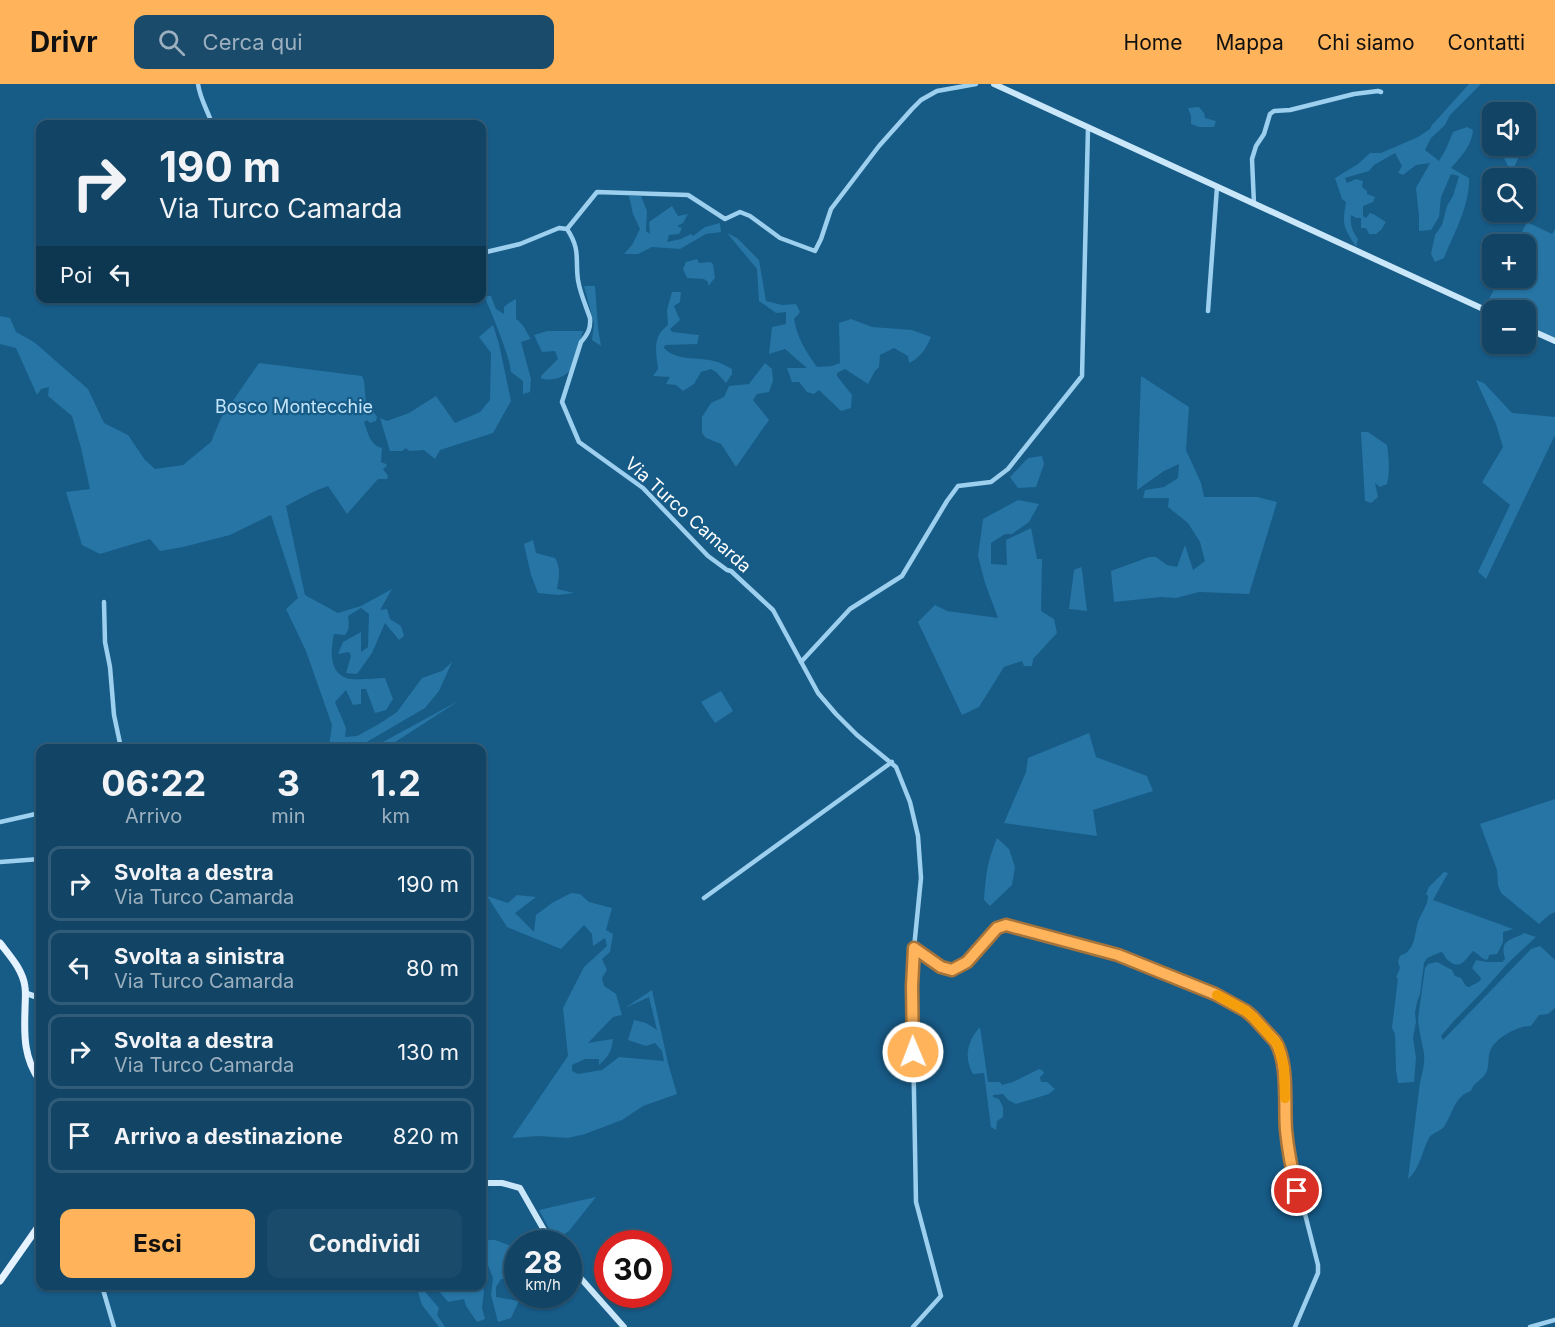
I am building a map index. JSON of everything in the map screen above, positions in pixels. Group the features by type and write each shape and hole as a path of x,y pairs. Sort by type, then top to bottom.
{"main road":[{"path":"994,84 1482,308"},
{"path":"1536,332 1555,341"},
{"path":"0,943 19,969 23,979 27,1055 36,1074"},
{"path":"25,993 36,997"},
{"path":"486,1183 502,1183 520,1188 544,1230"},
{"path":"0,1281 36,1230"},
{"path":"582,1280 624,1327"}],"street":[{"path":"198,84 201,98 211,120"},
{"path":"486,252 520,244 559,228 567,229 597,192 688,195 725,219 740,212 750,216 780,238 815,251 831,209 879,146 912,109 921,100 937,91 976,84"},
{"path":"1254,204 1252,159 1256,146 1264,134 1270,114 1274,111 1290,110 1354,94 1381,92"},
{"path":"801,662 850,609 902,576 958,486 991,482 1008,469 1082,376 1088,128"},
{"path":"1208,311 1217,187"},
{"name":"Via Turco Camarda","path":"567,229 575,242 578,257 578,284 591,323 581,342 562,402 576,437 584,447 643,488 708,556 731,571 773,609 818,693 844,723 892,762 910,802 918,836 921,878 912,986 916,1202 941,1296 914,1327"},
{"path":"104,602 105,642 110,667 114,715 120,744"},
{"path":"704,898 892,762"},
{"path":"0,822 36,814"},
{"path":"0,862 36,859"},
{"path":"914,948 941,967 952,970 967,962 997,928 1006,925 1118,955 1215,994 1253,1017 1278,1045 1284,1067 1286,1130 1291,1168 1318,1265 1318,1273 1295,1327"},
{"path":"103,1290 114,1327"},
{"path":"1530,1327 1555,1320"}],"green space":[{"path":"1469,84 1481,84 1450,115 1445,125 1431,138 1425,150 1439,161 1453,132 1467,127 1473,130 1468,146 1451,168 1469,178 1469,188 1461,219 1444,258 1435,262 1431,254 1435,235 1442,225 1459,176 1451,174 1441,197 1439,217 1431,230 1419,231 1416,188 1430,163 1416,165 1403,175 1398,173 1402,166 1395,153 1374,165 1369,171 1345,178 1347,183 1356,179 1363,181 1362,187 1367,194 1375,197 1373,202 1363,206 1363,216 1366,218 1370,213 1386,222 1376,234 1369,234 1366,228 1361,228 1361,218 1351,215 1352,228 1358,239 1356,247 1345,226 1346,202 1342,199 1335,178 1358,164 1370,153 1381,153 1418,137 1430,129"},
{"path":"1199,107 1205,118 1216,121 1214,127 1199,127 1191,124 1188,108"},
{"path":"1503,156 1520,156 1514,168 1508,166"},
{"path":"629,196 641,196 647,211 646,231 650,234 649,222 672,206 678,216 688,214 683,223 677,226 682,228 679,234 669,235 667,242 691,234 693,236 705,227 720,223 721,232 706,234 680,249 652,247 638,254 624,254 632,245 640,229 633,214"},
{"path":"1527,222 1552,234 1555,229 1555,338 1536,329 1536,300 1489,300 1495,288 1536,288 1536,234 1521,234"},
{"path":"727,233 737,238 759,260 766,301 782,305 796,304 800,312 794,319 797,332 817,367 840,363 839,323 851,319 872,327 912,330 931,337 927,345 920,355 909,363 908,356 894,348 880,355 879,367 868,384 845,369 837,373 852,395 851,408 841,411 819,390 814,394 807,392 799,382 792,382 787,368 807,368 785,349 769,354 772,327 786,324 786,312 776,313 759,301 757,269"},
{"path":"697,259 699,263 713,264 715,278 708,286 708,282 704,279 687,278 683,269 686,262"},
{"path":"584,286 595,286 601,346 592,340 594,323"},
{"path":"672,292 681,292 680,302 674,306 680,320 670,329 672,332 699,335 697,344 665,345 664,348 675,355 708,360 732,369 732,374 726,383 711,369 701,372 694,384 683,391 676,385 666,384 670,377 653,376 658,369 657,339 668,325 667,310"},
{"path":"486,296 491,296 496,309 504,314 504,307 516,299 516,319 531,339 521,342 531,379 530,392 523,394 523,381 511,372"},
{"name":"Bosco Montecchie","path":"0,316 10,318 16,332 34,342 88,389 104,423 128,435 145,460 155,469 183,465 211,442 221,418 259,363 362,376 366,403 371,401 377,417 376,421 364,422 372,441 382,448 381,462 387,466 383,469 388,476 387,479 378,479 347,514 328,486 286,506 305,595 338,613 361,606 392,589 380,610 387,609 390,619 401,626 404,636 399,640 385,623 372,653 357,674 346,673 351,656 349,652 338,654 343,642 361,632 361,652 368,647 369,614 361,608 348,616 349,624 345,635 334,634 332,659 340,675 354,679 385,678 393,699 386,710 375,713 366,689 361,689 361,704 353,705 346,690 335,702 346,728 345,737 357,736 397,712 422,678 442,671 452,662 439,691 425,708 366,744 329,744 332,725 306,651 286,609 298,598 271,515 230,535 160,551 150,539 100,554 82,545 66,492 90,489 72,416 48,396 49,387 41,389 37,395 16,348 0,344"},
{"path":"493,325 511,401 493,433 440,450 435,459 424,450 409,451 406,448 402,451 390,451 380,418 387,421 409,413 436,396 455,423 480,412 490,400 491,353 479,337"},
{"path":"547,331 583,331 571,369 565,375 553,379 541,378 541,376 558,359 555,351 542,352 534,335"},
{"path":"765,363 772,369 773,381 769,392 757,394 753,400 769,420 736,467 721,444 706,438 702,433 702,417 711,403 724,397 729,386 749,384"},
{"path":"1141,376 1189,407 1186,450 1201,483 1204,497 1257,497 1277,502 1249,594 1199,592 1176,598 1161,597 1114,602 1111,571 1149,557 1156,557 1167,565 1177,567 1185,545 1193,570 1205,561 1200,542 1188,523 1168,507 1169,498 1143,498 1145,490 1164,487 1178,478 1179,464 1164,471 1137,490"},
{"path":"1476,380 1484,383 1512,413 1555,417 1555,435 1486,579 1478,572 1510,505 1482,482 1503,447 1496,424"},
{"path":"1361,432 1368,432 1387,445 1389,474 1387,484 1380,487 1375,483 1378,497 1371,503 1365,501"},
{"path":"1042,456 1044,464 1036,487 1018,488 1010,477 1028,458"},
{"path":"1018,500 1039,504 1029,522 1012,534 1005,534 991,543 991,564 1007,565 1006,540 1031,528 1037,559 1042,559 1041,611 1054,619 1057,633 1033,659 1032,666 1024,666 1022,661 1004,667 979,707 962,715 918,622 935,605 947,611 998,618 978,556 983,519"},
{"path":"533,540 536,553 555,558 557,562 559,573 557,589 574,593 558,595 538,593 524,544"},
{"path":"1081,567 1087,611 1069,609 1074,570"},
{"path":"721,691 733,711 715,723 701,702"},
{"path":"460,700 392,744 379,744"},
{"path":"1089,733 1096,757 1147,776 1153,791 1093,810 1097,836 1004,823 1026,772 1028,758"},
{"path":"1555,799 1555,912 1539,924 1501,893 1497,870 1480,824"},
{"path":"997,838 1009,849 1015,867 1012,885 990,906 984,900 985,883"},
{"path":"1444,872 1448,873 1433,900 1513,929 1503,932 1503,942 1497,954 1489,955 1486,960 1473,951 1463,962 1456,965 1441,952 1427,958 1424,963 1415,1013 1414,1082 1398,1083 1395,1034 1392,1028 1398,978 1396,978 1400,968 1398,961 1400,956 1407,952 1413,944 1418,923 1427,902 1426,894 1429,887"},
{"path":"571,893 580,894 589,902 612,908 606,930 613,934 610,952 602,959 607,970 602,978 604,986 616,994 622,1015 613,1017 588,1043 613,1039 611,1050 605,1059 599,1065 599,1059 585,1059 572,1065 572,1071 578,1074 602,1070 619,1057 664,1061 662,1051 655,1043 646,1046 628,1040 634,1020 646,1023 657,1030 649,997 625,1008 652,990 677,1094 643,1106 622,1120 585,1134 568,1138 539,1136 512,1138 568,1056 563,1008 584,967 607,946 605,938 593,946 592,934 584,925 561,949 507,927 487,896 508,903 517,895 536,897 515,913 534,932 536,915"},
{"path":"1524,933 1536,937 1508,963 1441,1036 1443,1040 1531,949 1540,946 1555,960 1555,1008 1548,1014 1539,1015 1531,1026 1514,1030 1494,1045 1490,1052 1486,1073 1471,1091 1461,1097 1444,1127 1429,1138 1418,1165 1408,1179 1424,1061 1418,1019 1425,968 1428,964 1437,962 1452,970 1455,976 1461,978 1469,987 1481,978 1472,968 1476,960 1502,962 1505,959 1505,944"},
{"path":"980,1027 988,1082 1000,1082 1002,1085 1039,1069 1044,1073 1040,1077 1041,1082 1047,1082 1055,1089 1049,1094 1016,1104 1003,1094 993,1095 999,1099 1003,1107 1003,1117 997,1121 996,1130 991,1127 984,1073 973,1074 968,1061 968,1049 972,1037"},
{"path":"596,1197 570,1230 550,1230 539,1210"},
{"path":"486,1240 504,1243 504,1279 501,1279 496,1287 496,1297 504,1298 504,1308 516,1308 511,1318 498,1322 491,1295 493,1278 486,1260"},
{"path":"417,1290 423,1290 439,1308 437,1315 445,1327 439,1327 422,1305"},
{"path":"438,1290 484,1290 482,1308 485,1319 477,1322 464,1299 448,1302"}],"slow traffic":[{"path":"1217,995 1246,1011 1278,1045 1284,1067 1285,1098"}],"route":[{"path":"913,1052 914,948 941,967 952,970 967,962 997,928 1006,925 1118,955 1225,999 1246,1011 1275,1041 1284,1067 1286,1130 1291,1168 1297,1191"}]}
